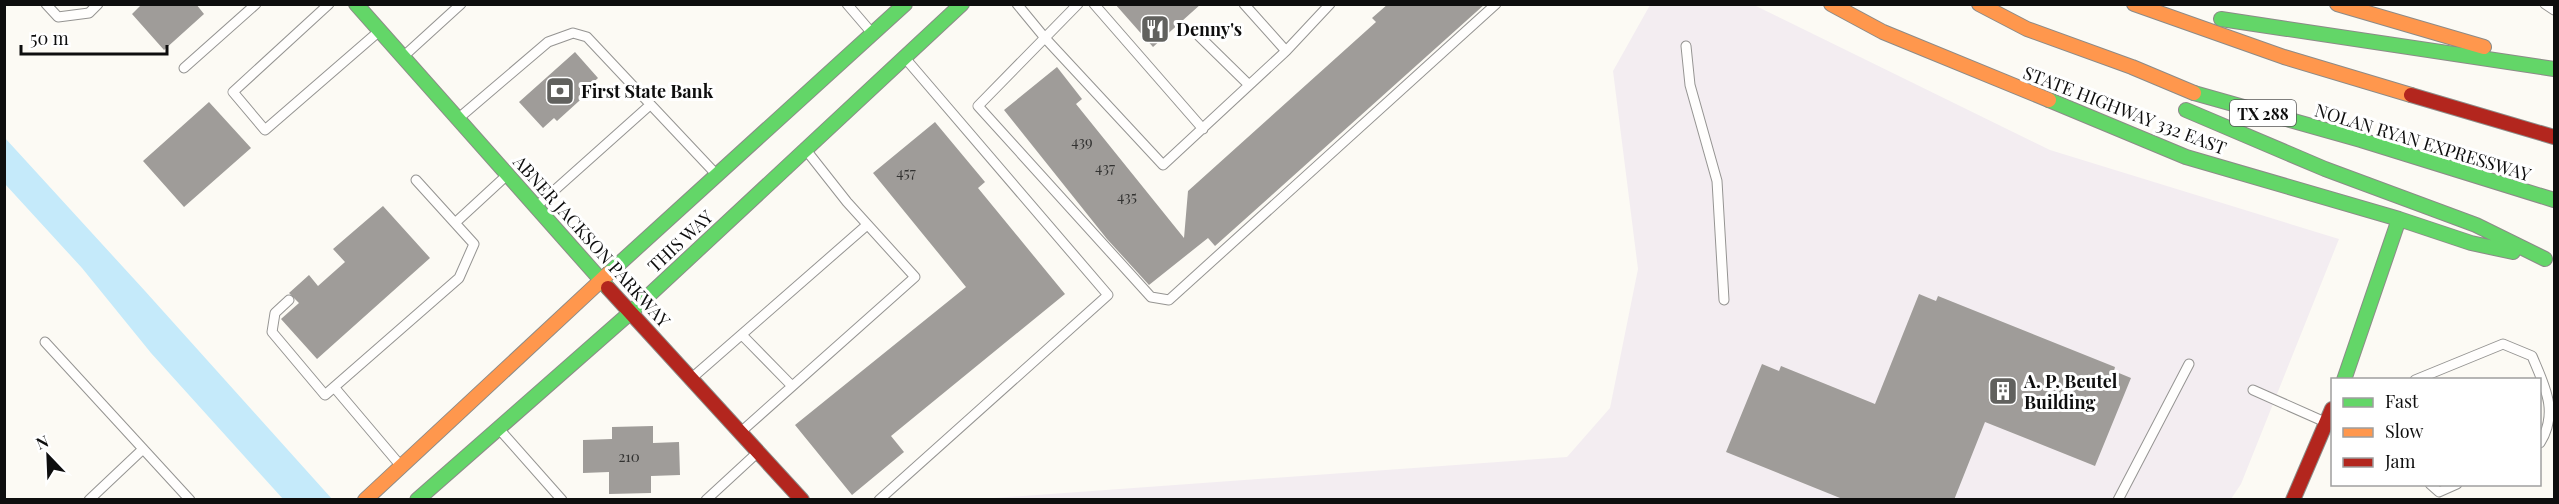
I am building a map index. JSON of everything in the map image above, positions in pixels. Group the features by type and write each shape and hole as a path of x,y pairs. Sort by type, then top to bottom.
{"main road":[{"name":"ABNER JACKSON PARKWAY","path":"356,4 601,280 802,500"},
{"name":"THIS WAY","path":"365,500 450,418 601,280 717,175 781,123 905,4"},
{"name":"THIS WAY","path":"417,500 631,312 802,145 963,4"},
{"name":"STATE HIGHWAY 332 EAST","path":"1831,4 1883,32 2186,157 2399,219 2471,243 2550,260"},
{"name":"NOLAN RYAN EXPRESSWAY","path":"1979,4 2026,29 2132,67 2202,96 2361,140 2554,200"},
{"path":"2337,4 2554,68"},
{"path":"2136,6 2554,68"},
{"path":"2136,6 2284,57 2554,137"},
{"path":"2026,29 2116,76"},
{"path":"2177,106 2325,169 2476,225 2550,260"},
{"path":"2345,378 2399,219"},
{"path":"2293,500 2331,412"}],"lane":[{"path":"46,4 58,17 89,13 98,4"},
{"path":"329,4 234,92 265,130 380,31"},
{"path":"403,57 461,4"},
{"path":"847,4 873,33"},
{"path":"1017,4 1045,39 1163,165 1286,51 1327,6"},
{"path":"1078,4 978,106 1151,297 1168,300 1496,4"},
{"path":"1094,4 1203,129"},
{"path":"1244,4 1286,51"},
{"path":"2545,4 2554,9"},
{"path":"184,68 254,5"},
{"path":"458,119 548,42 573,33 586,37 717,175"},
{"path":"1199,36 1249,86"},
{"path":"1686,46 1690,85 1717,181 1725,300"},
{"path":"879,500 1108,295 904,58"},
{"path":"536,206 650,105"},
{"path":"741,432 915,277 867,225 802,145"},
{"path":"455,223 508,175"},
{"path":"289,300 274,313 272,332 325,395 459,278 474,244 416,180"},
{"path":"692,378 867,225"},
{"path":"742,335 792,386"},
{"path":"45,342 190,500"},
{"path":"2420,378 2503,344 2532,356 2550,398 2548,430 2541,441"},
{"path":"2118,500 2189,364"},
{"path":"334,387 402,466"},
{"path":"2253,390 2327,423"},
{"path":"499,428 562,500"},
{"path":"88,500 143,449"},
{"path":"706,500 758,452"},
{"path":"2432,486 2439,492 2452,486"}],"shaded area":[{"path":"1650,5 1754,5 2050,150 2339,239 2241,484 2231,499 966,500 1567,457 1610,408 1638,269 1613,71"}],"water":[{"path":"5,138 332,499 283,499 151,353 82,268 5,184"}],"building":[{"path":"142,4 196,4 204,14 164,50 132,14"},
{"name":"Denny's","path":"1115,4 1201,4 1153,47"},
{"path":"1388,4 1485,4 1215,246 1208,238 1149,285 1107,239 1004,110 1057,67 1082,99 1076,104 1184,238 1188,191 1376,22 1372,18"},
{"name":"First State Bank","path":"575,52 598,78 586,89 589,92 557,121 554,118 543,128 519,102"},
{"path":"209,102 251,148 184,207 143,161"},
{"path":"935,122 985,182 978,188 1065,294 891,436 904,452 852,495 795,425 966,287 873,173"},
{"path":"383,206 430,258 317,359 281,319 299,303 289,293 309,275 318,286 345,262 333,249"},
{"name":"A. P. Beutel Building","path":"1919,294 1936,301 1938,296 2115,367 2114,371 2131,378 2095,466 1985,422 1954,500 1845,500 1726,452 1762,364 1779,371 1781,366 1875,404"},
{"path":"653,426 653,443 679,442 680,475 651,476 651,493 609,494 609,472 583,473 583,440 612,439 612,427"}],"traffic: fast":[{"path":"356,4 608,288"},
{"path":"609,273 905,4"},
{"path":"417,500 631,312 962,4"},
{"path":"2221,19 2554,69"},
{"path":"2194,93 2361,140 2554,200"},
{"path":"2049,100 2186,157 2399,219 2471,243 2513,252"},
{"path":"2186,110 2325,169 2476,225 2545,259"},
{"path":"2345,378 2399,219"}],"traffic: slow":[{"path":"1831,4 1883,32 2049,100"},
{"path":"1979,4 2027,29 2132,67 2194,93"},
{"path":"2134,4 2284,57 2411,95"},
{"path":"2337,4 2484,47"},
{"path":"365,500 609,273"}],"traffic: jam":[{"path":"2411,95 2554,137"},
{"path":"608,288 802,500"},
{"path":"2293,500 2331,411"}],"place":[{"name":"Denny's","path":"1155,29"},
{"name":"First State Bank","path":"560,91"},
{"name":"A. P. Beutel Building","path":"2003,391"}]}
